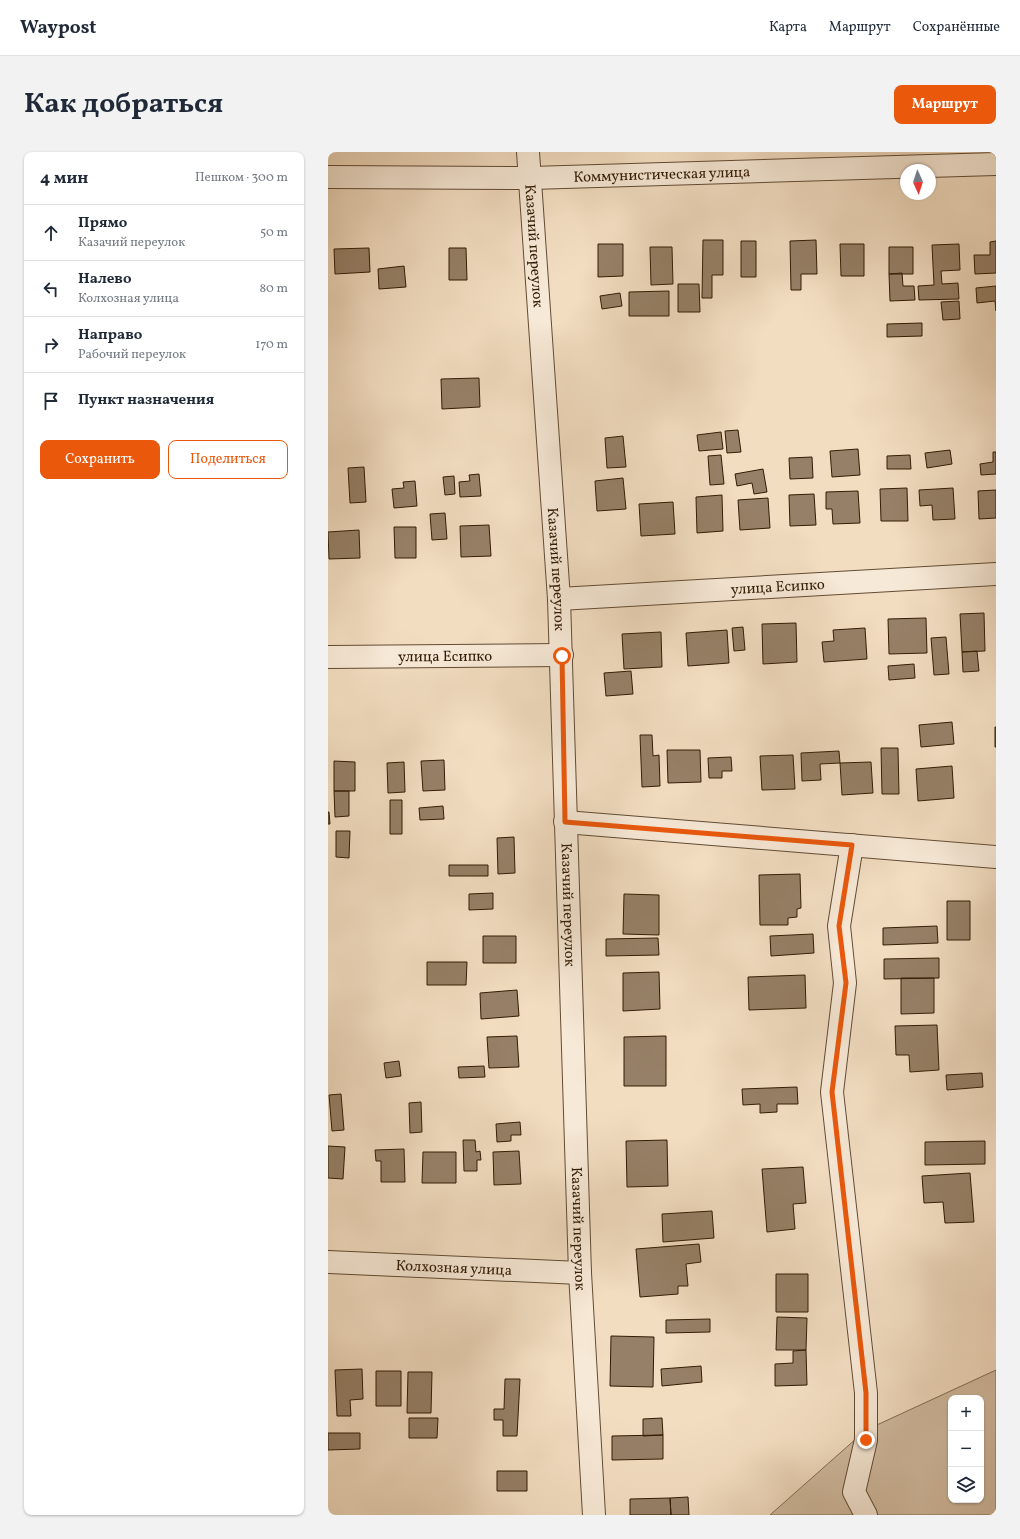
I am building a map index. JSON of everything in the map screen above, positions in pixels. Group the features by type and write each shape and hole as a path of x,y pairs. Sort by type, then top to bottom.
{"street":[{"name":"Казачий переулок","path":"528,152 531,178 562,656 565,822 580,1273 594,1515"},
{"name":"Коммунистическая улица","path":"328,177 531,178 996,164"},
{"name":"улица Есипко","path":"559,599 996,574"},
{"name":"улица Есипко","path":"328,657 562,656"},
{"path":"565,822 996,856"},
{"path":"852,845 839,926 846,983 832,1092 866,1393 866,1440 854,1492 866,1515"},
{"name":"Колхозная улица","path":"328,1262 580,1273"}],"shaded area":[{"path":"996,1370 996,1515 770,1515 866,1430"}],"building":[{"path":"703,240 723,240 723,275 712,275 712,298 702,298"},
{"path":"816,240 817,274 801,274 801,290 791,290 790,241"},
{"path":"741,241 756,241 756,277 741,277"},
{"path":"996,241 996,273 975,274 974,255 990,255 990,242"},
{"path":"598,244 623,244 623,276 598,277"},
{"path":"840,244 864,244 864,276 841,276"},
{"path":"959,244 960,270 941,271 942,284 958,283 959,299 919,300 918,286 934,285 932,245"},
{"path":"650,247 672,247 673,284 651,285"},
{"path":"889,247 913,247 913,274 889,274"},
{"path":"369,248 370,272 335,274 334,249"},
{"path":"449,248 466,248 467,280 449,280"},
{"path":"404,266 406,287 379,289 378,269"},
{"path":"902,273 903,286 914,286 915,300 890,301 889,274"},
{"path":"678,284 699,284 700,312 678,312"},
{"path":"996,286 996,311 995,301 977,303 976,288"},
{"path":"669,291 669,316 629,316 629,292"},
{"path":"620,293 622,306 602,309 600,296"},
{"path":"959,301 960,319 943,320 941,302"},
{"path":"922,323 922,336 887,337 887,324"},
{"path":"479,378 480,407 442,409 441,379"},
{"path":"738,430 741,452 727,453 725,431"},
{"path":"721,432 723,449 699,451 697,435"},
{"path":"623,436 626,467 607,468 605,438"},
{"path":"858,449 860,475 832,477 830,451"},
{"path":"950,450 952,464 927,468 925,453"},
{"path":"993,452 996,452 996,474 981,475 980,464 993,462"},
{"path":"721,455 724,484 710,485 708,456"},
{"path":"910,455 911,469 887,469 887,456"},
{"path":"812,457 813,478 790,479 789,458"},
{"path":"364,467 366,502 350,503 348,468"},
{"path":"763,469 767,492 754,494 752,483 737,486 735,474"},
{"path":"479,474 481,496 460,497 459,482 470,481 469,475"},
{"path":"454,476 455,494 445,495 443,477"},
{"path":"623,478 626,509 597,511 595,481"},
{"path":"415,481 417,506 394,508 392,489 404,488 403,482"},
{"path":"907,488 908,521 881,521 880,489"},
{"path":"953,488 955,519 933,520 932,505 920,506 919,490"},
{"path":"996,490 996,518 979,519 978,491"},
{"path":"858,491 860,523 833,524 832,509 826,509 826,492"},
{"path":"814,494 816,525 790,526 789,495"},
{"path":"722,495 723,531 697,533 696,497"},
{"path":"768,498 770,528 740,530 738,500"},
{"path":"673,502 675,534 641,536 639,504"},
{"path":"445,513 447,539 432,540 430,514"},
{"path":"489,525 491,556 461,557 460,526"},
{"path":"394,527 416,527 416,558 395,558"},
{"path":"359,530 360,558 329,559 328,532"},
{"path":"984,613 985,651 962,652 960,614"},
{"path":"926,618 927,653 889,654 888,619"},
{"path":"796,623 797,662 763,664 762,624"},
{"path":"743,627 745,650 734,651 732,628"},
{"path":"865,628 867,659 824,662 822,642 834,641 833,630"},
{"path":"727,630 729,663 688,666 686,633"},
{"path":"661,632 662,667 624,669 622,634"},
{"path":"946,637 949,674 934,675 931,638"},
{"path":"977,651 979,671 963,672 962,652"},
{"path":"914,664 915,678 889,680 888,666"},
{"path":"631,671 633,694 606,696 604,673"},
{"path":"952,722 954,744 921,747 919,725"},
{"path":"996,727 996,747 995,747"},
{"path":"640,735 652,735 653,756 659,755 660,786 642,787"},
{"path":"881,748 898,748 899,794 882,794"},
{"path":"667,750 700,750 701,782 668,783"},
{"path":"839,751 840,763 820,764 821,780 802,781 801,753"},
{"path":"793,755 795,789 762,790 760,756"},
{"path":"731,757 732,771 722,771 722,778 709,778 708,758"},
{"path":"444,760 445,790 423,791 421,761"},
{"path":"334,761 355,762 355,791 334,791"},
{"path":"404,762 405,792 388,793 387,763"},
{"path":"871,762 873,793 842,795 840,763"},
{"path":"952,766 954,798 918,801 916,769"},
{"path":"334,791 349,791 349,816 335,817"},
{"path":"390,800 402,800 402,834 390,834"},
{"path":"443,806 444,819 420,820 419,808"},
{"path":"329,812 330,824 328,824"},
{"path":"336,831 350,831 349,858 336,857"},
{"path":"514,837 515,873 498,874 497,838"},
{"path":"449,865 488,865 488,876 449,876"},
{"path":"800,874 801,908 797,909 797,917 788,918 788,925 760,925 759,875"},
{"path":"493,893 493,909 469,910 469,894"},
{"path":"624,894 659,895 659,935 623,934"},
{"path":"947,901 970,901 970,940 947,940"},
{"path":"937,926 938,943 883,945 883,928"},
{"path":"813,934 814,953 771,956 770,936"},
{"path":"483,936 516,936 516,963 483,963"},
{"path":"658,938 659,955 606,956 606,939"},
{"path":"939,958 939,978 884,979 884,959"},
{"path":"427,962 467,962 466,985 427,985"},
{"path":"659,972 660,1009 623,1011 623,973"},
{"path":"805,975 806,1008 749,1010 748,977"},
{"path":"901,978 934,978 934,1013 901,1014"},
{"path":"517,990 519,1016 481,1019 480,993"},
{"path":"937,1025 939,1070 910,1072 909,1055 896,1055 895,1026"},
{"path":"517,1036 519,1067 489,1068 487,1037"},
{"path":"666,1036 666,1086 624,1086 624,1037"},
{"path":"399,1061 401,1076 386,1078 384,1063"},
{"path":"484,1066 485,1077 459,1078 458,1067"},
{"path":"982,1073 983,1087 947,1090 946,1075"},
{"path":"797,1087 798,1104 777,1104 777,1112 760,1113 760,1104 743,1105 742,1089"},
{"path":"341,1094 344,1130 332,1131 329,1095"},
{"path":"421,1102 422,1132 410,1133 409,1103"},
{"path":"520,1122 521,1135 511,1135 511,1141 497,1142 496,1124"},
{"path":"463,1140 475,1140 476,1152 480,1151 481,1160 477,1160 477,1171 464,1171"},
{"path":"667,1140 668,1186 627,1187 626,1141"},
{"path":"985,1141 985,1164 925,1165 925,1142"},
{"path":"328,1146 345,1147 343,1179 328,1178"},
{"path":"404,1149 405,1182 381,1182 381,1161 376,1161 375,1150"},
{"path":"519,1151 521,1184 494,1185 493,1152"},
{"path":"423,1152 456,1152 456,1183 422,1183"},
{"path":"803,1167 806,1203 793,1204 795,1229 767,1232 762,1169"},
{"path":"970,1173 974,1222 945,1223 943,1202 924,1203 922,1176"},
{"path":"712,1211 714,1238 663,1242 662,1214"},
{"path":"699,1244 701,1262 686,1264 688,1286 678,1286 678,1294 640,1297 636,1249"},
{"path":"776,1274 808,1274 808,1312 776,1312"},
{"path":"777,1317 807,1318 806,1350 776,1350"},
{"path":"710,1319 710,1332 666,1333 666,1320"},
{"path":"611,1336 654,1337 653,1387 610,1386"},
{"path":"806,1350 807,1385 775,1386 775,1364 793,1363 793,1351"},
{"path":"701,1366 702,1382 662,1386 661,1369"},
{"path":"362,1369 363,1399 350,1400 351,1416 337,1416 335,1370"},
{"path":"376,1371 401,1371 401,1406 376,1406"},
{"path":"408,1372 432,1372 431,1413 407,1413"},
{"path":"505,1379 520,1379 517,1436 503,1436 503,1420 494,1420 494,1409 504,1409"},
{"path":"409,1418 438,1418 437,1438 409,1438"},
{"path":"662,1418 663,1435 643,1436 643,1419"},
{"path":"328,1433 360,1433 360,1449 328,1450"},
{"path":"663,1435 663,1459 612,1460 612,1436"},
{"path":"497,1471 527,1471 527,1491 497,1491"},
{"path":"688,1497 689,1515 671,1515 670,1498"},
{"path":"670,1498 671,1515 630,1515 630,1499"}],"route":[{"path":"562,656 565,822 852,845 839,926 846,983 832,1092 866,1393 866,1440"}]}
